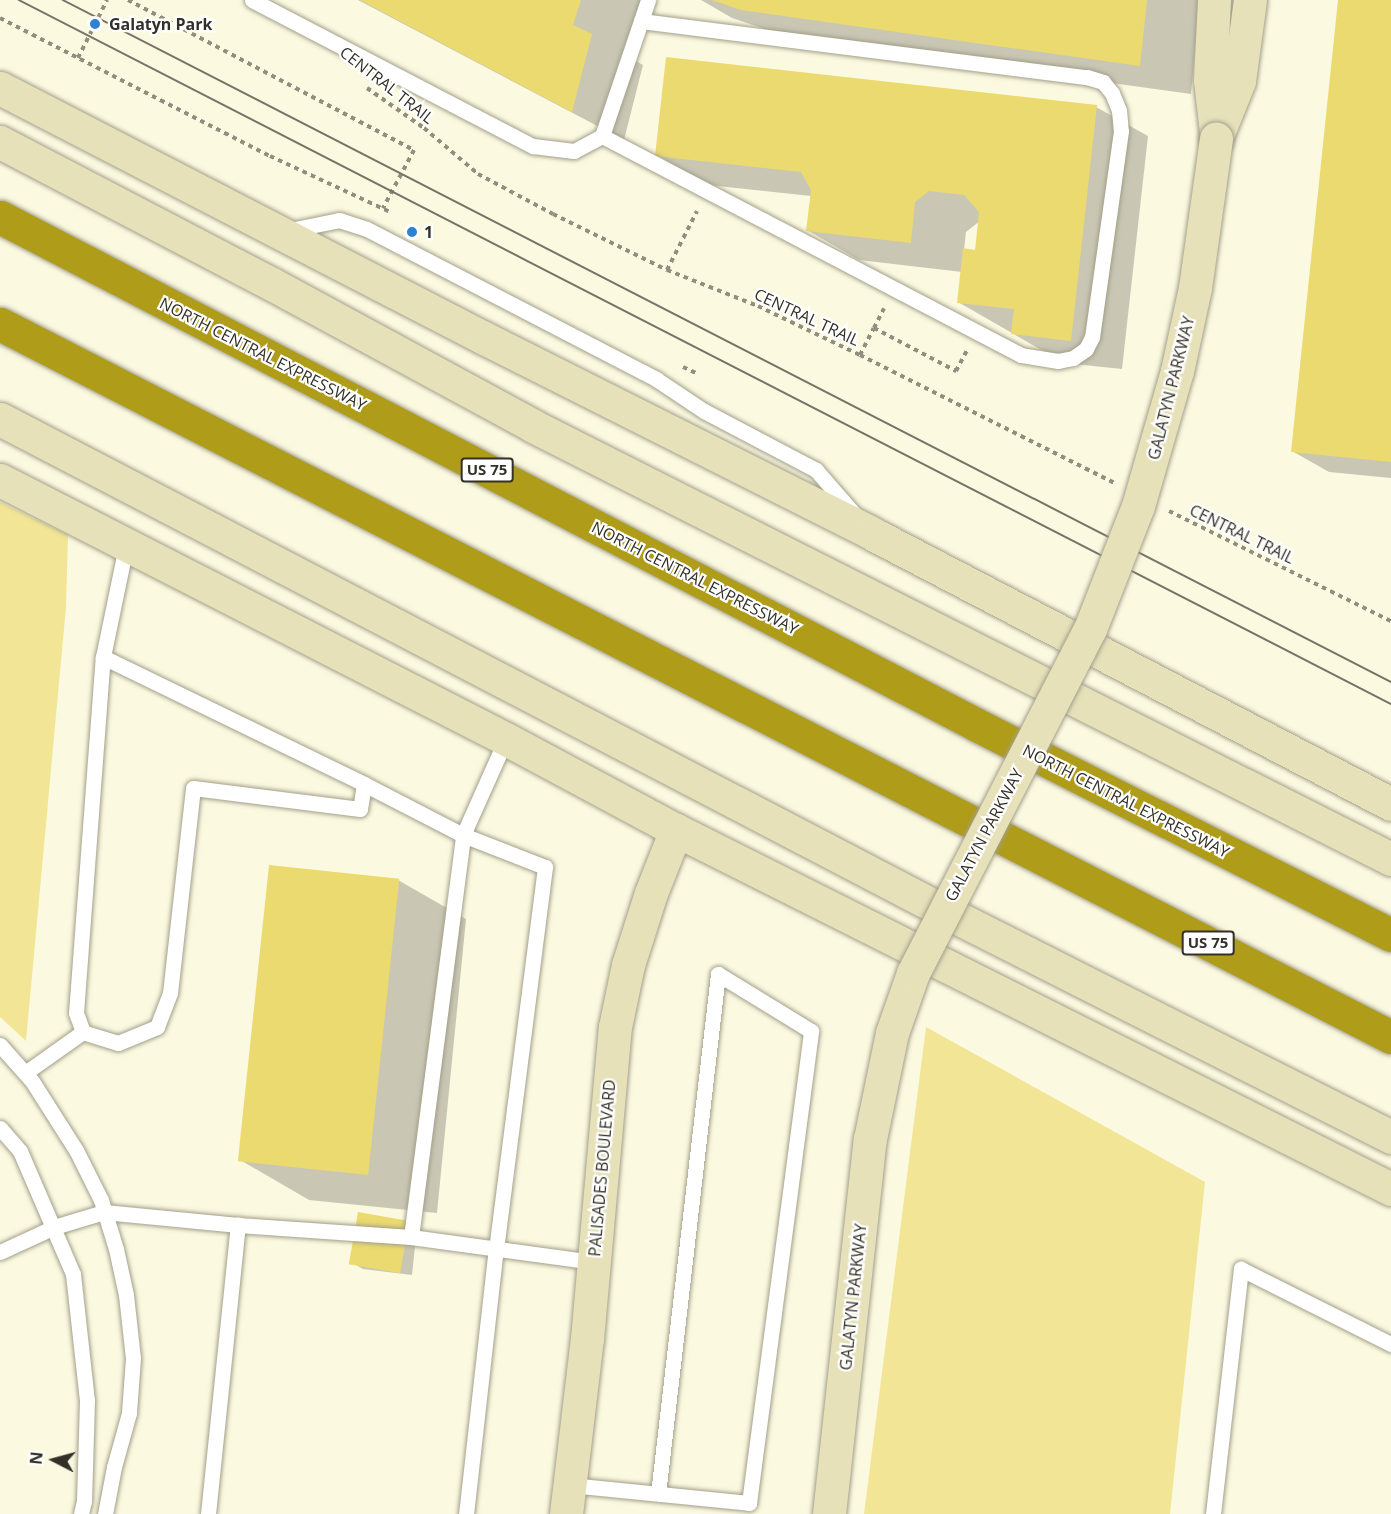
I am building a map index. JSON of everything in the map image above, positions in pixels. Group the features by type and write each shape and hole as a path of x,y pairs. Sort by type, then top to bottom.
{"highway":[{"name":"NORTH CENTRAL EXPRESSWAY","path":"0,217 964,718 1391,935"},
{"name":"US 75","path":"0,324 1391,1037"}],"main road":[{"name":"GALATYN PARKWAY","path":"829,1514 870,1139 880,1081 892,1033 914,973 1094,619 1138,506 1154,456 1178,371 1195,288 1216,138 1210,80 1214,0"},
{"name":"GALATYN PARKWAY","path":"1216,138 1239,81 1250,0"},
{"path":"0,88 872,533 1391,804"},
{"path":"0,142 272,284 533,426 1058,693 1391,859"},
{"path":"0,419 944,912 1391,1137"},
{"path":"0,480 506,739 676,830 1391,1189"},
{"name":"PALISADES BOULEVARD","path":"568,1499 588,1339 615,1027 632,955 651,893 676,830"}],"lane":[{"path":"252,0 533,146 574,151 602,136 648,0"},
{"path":"602,136 1021,355 1041,360 1073,357 1086,349 1092,337 1121,131 1119,110 1112,93 1103,82 1087,77 641,21"},
{"path":"279,232 339,220 367,229 656,380 704,411 816,470 872,533"},
{"path":"83,1032 76,1012 103,657 126,546"},
{"path":"103,657 364,784 463,835 545,867 496,1247 466,1514"},
{"path":"411,1237 463,835 506,739"},
{"path":"83,1032 118,1043 157,1028 170,993 193,788 360,809 364,784"},
{"path":"568,1499 658,1494 749,1503 811,1031 718,974 658,1494"},
{"path":"25,1072 83,1032"},
{"path":"0,1045 25,1072 76,1150 101,1200 116,1249 126,1295 133,1358 129,1413 114,1467 105,1514"},
{"path":"0,1128 20,1151 73,1274 87,1401 84,1501 81,1514"},
{"path":"0,1252 54,1227 104,1212 238,1225 411,1237 594,1262"},
{"path":"208,1514 238,1225"},
{"path":"1213,1514 1241,1269 1391,1344"}],"path":[{"path":"78,58 106,0"},
{"path":"128,0 414,150 383,208"},
{"path":"0,18 270,156 394,214"},
{"name":"CENTRAL TRAIL","path":"362,84 424,128 478,174 553,214 667,270 758,306 860,355 1124,489"},
{"path":"667,270 690,224"},
{"path":"860,355 883,310"},
{"path":"874,328 956,371 976,332"},
{"path":"675,362 696,373"},
{"name":"CENTRAL TRAIL","path":"1167,510 1391,621"}],"shaded area":[{"path":"0,502 68,535 66,607 26,1041 0,1017"},
{"path":"926,1027 1205,1182 1170,1514 864,1514"}],"building":[{"path":"360,0 581,0 573,25 592,34 572,112"},
{"path":"712,0 1147,0 1140,66 741,10"},
{"path":"1338,0 1391,0 1391,462 1291,452"},
{"path":"666,57 1097,105 1071,341 1011,334 1014,309 957,303 963,248 975,250 979,212 964,195 929,191 915,202 911,243 806,231 811,190 801,172 655,156"},
{"path":"269,865 399,879 368,1175 238,1161"},
{"path":"358,1212 409,1221 400,1273 349,1264"}],"tram line":[{"path":"19,0 1391,704"},
{"path":"63,0 1391,682"}],"place":[{"name":"Galatyn Park","path":"95,24"},
{"name":"1","path":"412,232"}]}
